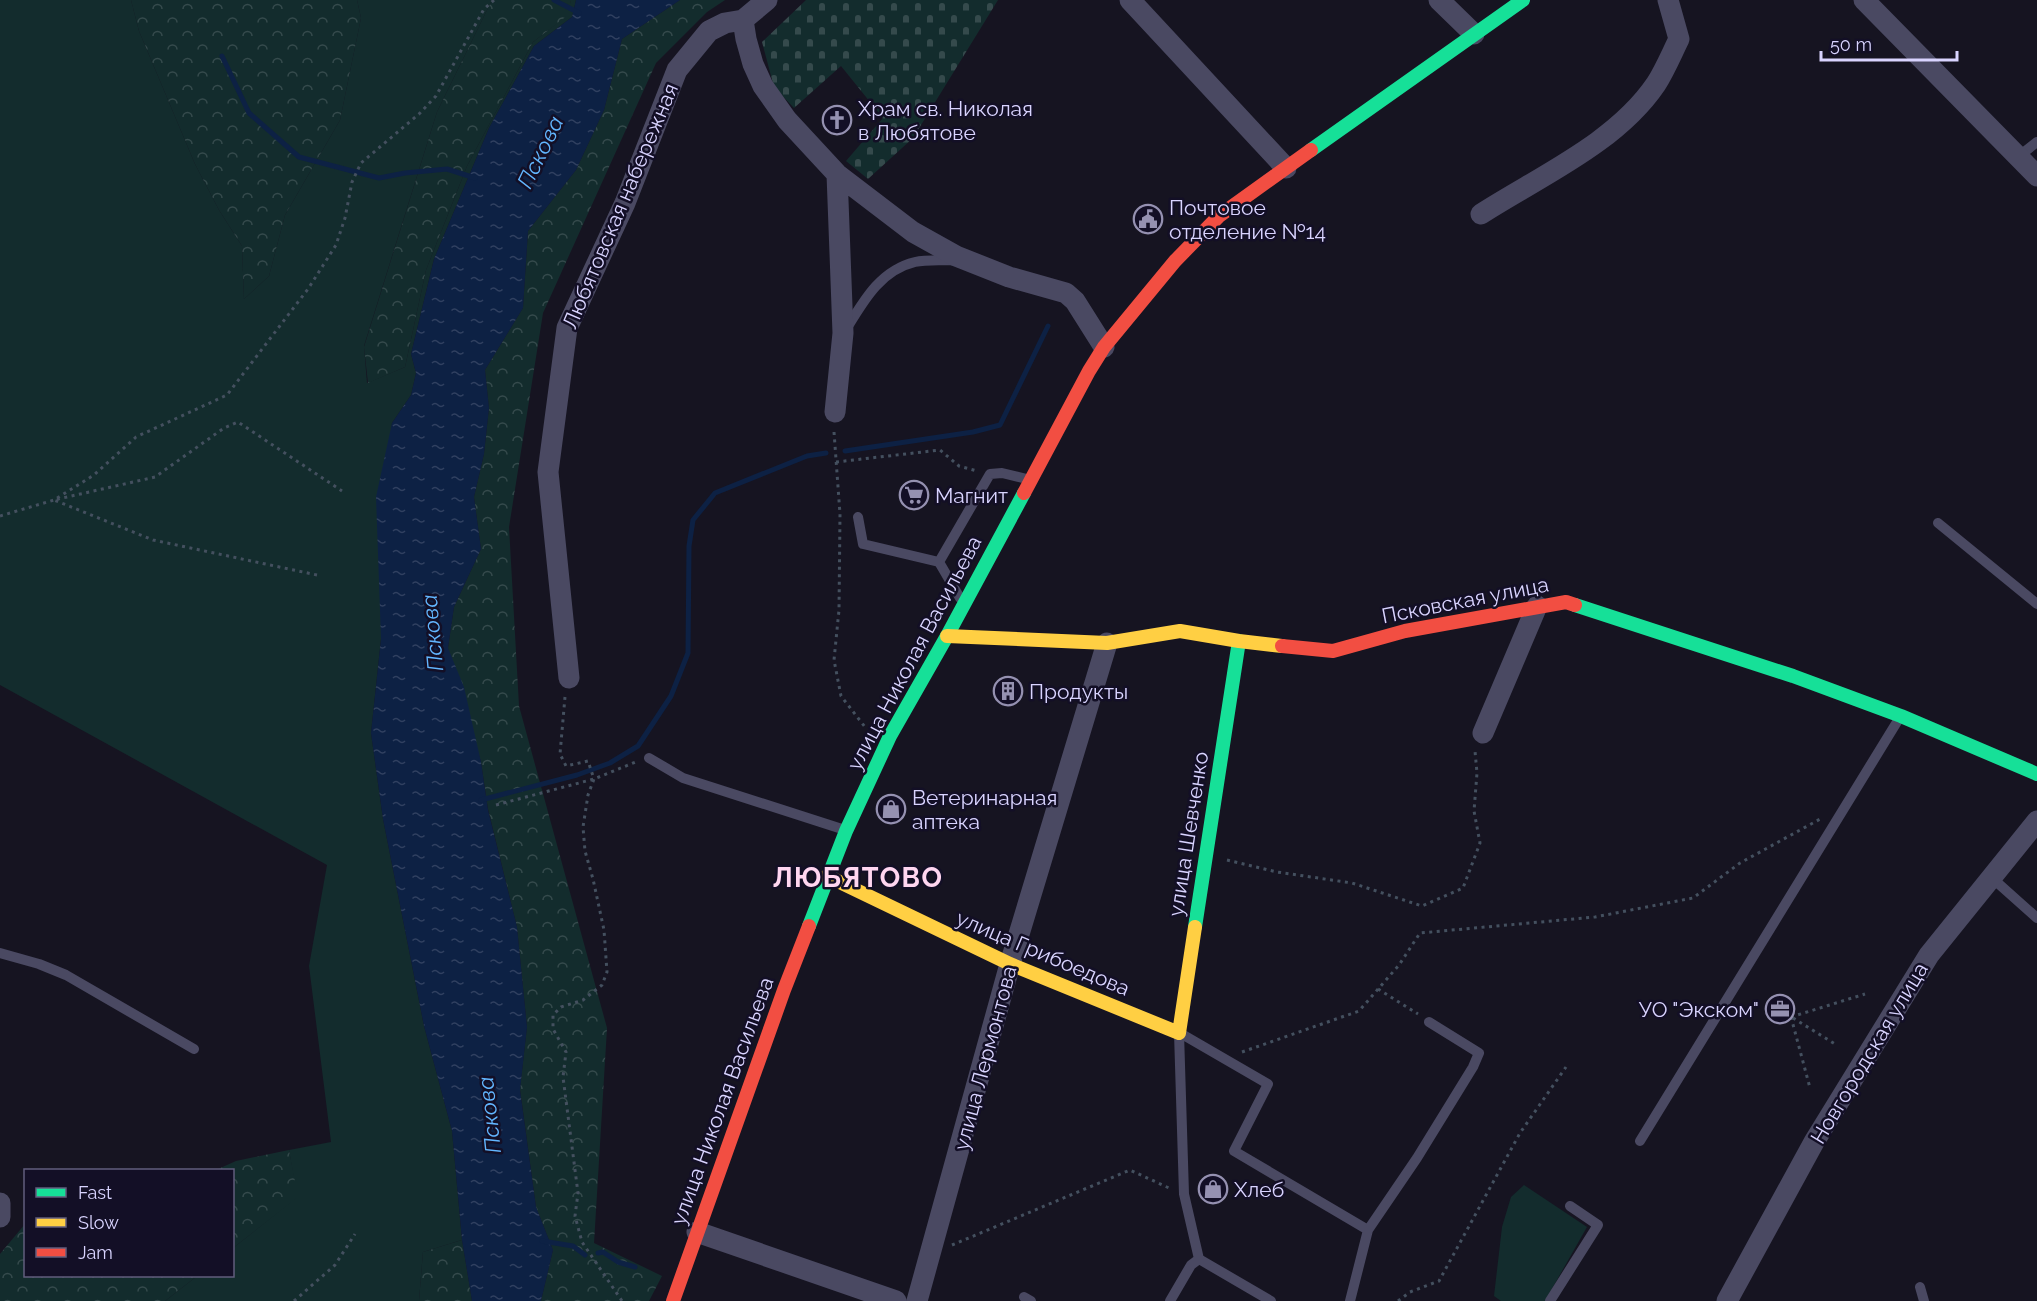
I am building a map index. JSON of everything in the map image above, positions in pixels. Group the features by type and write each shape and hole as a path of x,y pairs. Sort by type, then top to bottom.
{"street":[{"path":"767,0 743,20 753,64 763,86 787,120 837,174 913,232 965,260 1009,277 1066,293 1076,301 1104,347"},
{"path":"1439,0 1474,34"},
{"name":"улица Николая Васильева","path":"673,1301 784,990 846,831 890,736 1104,347 1175,261 1219,216 1523,0"},
{"path":"1481,214 1598,142 1629,117 1657,84 1679,39 1668,0"},
{"path":"1864,0 2037,176"},
{"path":"1134,2 1286,168"},
{"name":"Любятовская набережная","path":"569,678 548,472 567,328 625,203 677,69 709,31 743,20"},
{"path":"835,412 843,333 837,174"},
{"name":"Псковская улица","path":"946,636 1107,643 1180,631 1239,641 1334,651 1405,632 1566,602 1793,676 1901,716 2037,774"},
{"path":"1483,733 1537,606"},
{"name":"улица Шевченко","path":"1179,1033 1239,641"},
{"name":"улица Лермонтова","path":"917,1301 1010,964 1107,643"},
{"name":"Новгородская улица","path":"1727,1301 1814,1142 1923,965 2037,821"},
{"name":"улица Грибоедова","path":"827,876 1010,964 1179,1033"},
{"path":"0,1203 0,1217"},
{"path":"698,1232 896,1301"}],"lane":[{"path":"2018,157 2037,142"},
{"path":"843,333 863,301 888,273 916,261 965,260"},
{"path":"939,562 990,474 1002,473 1030,480"},
{"path":"858,517 863,544 939,562 964,604"},
{"path":"1938,523 2037,604"},
{"path":"1640,1141 1901,716"},
{"path":"649,758 683,778 846,831"},
{"path":"1991,877 2037,918"},
{"path":"0,953 39,964 66,975 194,1049"},
{"path":"1350,1301 1368,1230 1417,1158 1479,1053 1429,1022"},
{"path":"1179,1033 1268,1084 1234,1151 1368,1230"},
{"path":"1179,1033 1184,1194 1200,1259 1271,1301"},
{"path":"1550,1301 1598,1225 1570,1206"},
{"path":"1170,1301 1191,1265 1200,1259"},
{"path":"1920,1287 1924,1301"}],"path":[{"path":"54,500 94,475 136,437 227,395 308,289 336,245 345,218 352,182 362,163 436,96 483,9 494,0"},
{"path":"835,412 834,431 840,514 839,600 834,660 841,696 870,734"},
{"path":"0,516 54,500 155,477 224,428 238,422 342,491"},
{"path":"836,462 940,450 959,466 990,474"},
{"path":"54,500 153,540 316,575"},
{"path":"569,678 564,700 560,753 566,766 588,761 594,779 588,795 583,827 585,851 594,879 604,930 607,972 602,985 583,1000 561,1007 553,1015 553,1029 566,1052 563,1077 578,1193 575,1216 582,1242 622,1301"},
{"path":"1206,855 1276,872 1352,883 1422,906 1463,888 1480,843 1474,811 1477,773 1475,749 1483,733"},
{"path":"496,805 594,779 649,758"},
{"path":"1223,1058 1359,1011 1399,965 1420,933 1595,917 1693,898 1740,863 1817,820 1842,812"},
{"path":"1378,989 1429,1022"},
{"path":"1791,1017 1865,994"},
{"path":"1791,1017 1834,1044"},
{"path":"1791,1017 1810,1088"},
{"path":"1398,1301 1410,1292 1439,1281 1520,1133 1566,1066"},
{"path":"931,1253 1130,1170 1184,1194"},
{"path":"294,1301 335,1265 355,1234"}],"green space":[{"path":"0,0 131,0 139,31 195,164 219,210 242,246 244,299 269,276 285,215 340,120 361,18 357,0 492,0 437,112 364,346 367,383 405,367 426,270 467,166 533,42 567,15 571,0 576,0 572,17 534,46 489,128 434,259 411,354 416,373 411,395 392,423 381,639 371,733 383,819 424,1026 452,1131 462,1240 423,1252 419,1301 165,1301 196,1277 234,1277 234,1247 297,1197 289,1150 331,1142 309,966 327,865 0,685"},
{"path":"131,0 357,0 361,18 340,120 285,215 269,276 244,299 242,246 219,210 195,164 139,31"},
{"path":"492,0 571,0 568,15 533,42 467,166 426,270 405,367 368,383 364,347 437,112"},
{"path":"680,0 725,0 707,12 656,63 543,313 509,527 519,706 607,1028 594,1243 662,1276 649,1301 541,1301 553,1250 536,1207 520,1089 527,1027 517,927 488,809 481,762 448,648 454,607 481,549 474,497 484,454 489,408 485,370 523,308 528,231 576,170 604,110 622,39"},
{"path":"806,0 998,0 913,138 868,179 846,161 883,118 841,66 794,108 774,87 762,42"},
{"path":"289,1150 298,1197 234,1247 234,1169 218,1169 236,1161"},
{"path":"1524,1185 1587,1227 1545,1301 1501,1301 1494,1296 1502,1227 1511,1197"},
{"path":"24,1225 24,1277 196,1277 165,1301 0,1301 0,1254"},
{"path":"462,1240 472,1301 419,1301 423,1252"}],"water":[{"name":"Пскова","path":"576,0 680,0 622,39 604,110 576,170 528,231 523,308 485,370 489,408 484,454 474,497 481,549 454,607 448,648 464,687 481,762 488,810 517,927 527,1027 520,1090 536,1207 553,1250 541,1301 472,1301 462,1240 452,1131 424,1026 383,819 371,733 381,639 376,497 392,423 411,395 416,373 411,354 434,259 489,128 534,46 572,17"}],"waterway":[{"path":"554,0 579,13"},
{"path":"222,56 249,113 299,157 379,178 447,169 475,178"},
{"path":"845,451 973,432 1000,425 1048,326"},
{"path":"481,800 577,775 610,763 638,746 671,696 688,653 689,546 693,520 715,493 807,456 826,453"},
{"path":"542,1241 573,1246 585,1255"},
{"path":"598,1253 603,1252 618,1262 635,1267"}],"traffic: fast":[{"path":"1311,150 1523,0"},
{"path":"809,926 846,831 890,736 1024,493"},
{"path":"1575,605 1793,676 1901,716 2037,774"},
{"path":"1195,927 1239,641"}],"traffic: slow":[{"path":"947,636 1107,643 1180,631 1282,646"},
{"path":"827,876 1010,964 1179,1033 1195,927"}],"traffic: jam":[{"path":"1024,493 1104,347 1175,261 1219,216 1311,150"},
{"path":"1282,646 1333,651 1405,631 1566,602 1575,605"},
{"path":"673,1301 809,926"}],"place":[{"name":"Храм св. Николая в Любятове","path":"837,120"},
{"name":"Почтовое отделение №14","path":"1148,219"},
{"name":"Магнит","path":"914,495"},
{"name":"Продукты","path":"1008,691"},
{"name":"Ветеринарная аптека","path":"891,809"},
{"name":"УО \"Экском\"","path":"1780,1009"},
{"name":"Хлеб","path":"1213,1189"}],"district":[{"name":"ЛЮБЯТОВО","path":"858,877"}]}
